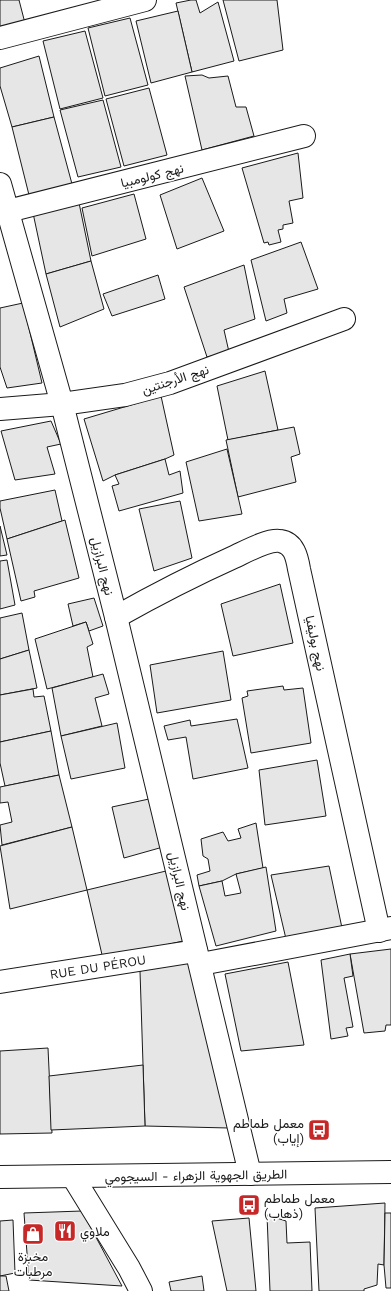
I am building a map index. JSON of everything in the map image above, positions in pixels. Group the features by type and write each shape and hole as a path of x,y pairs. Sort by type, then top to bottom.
{"street":[{"path":"0,38 145,0"},
{"name":"نهج كولومبيا","path":"4,212 304,136"},
{"name":"نهج البرازيل","path":"0,184 4,212 62,404 116,617 250,1174"},
{"name":"نهج الأرجنتين","path":"0,409 62,404 125,395 170,383 344,319"},
{"name":"نهج بوليفيا","path":"116,617 210,568 259,545 279,541 290,544 296,554 300,569 385,930"},
{"name":"RUE DU PÉROU","path":"0,982 199,958 385,930"},
{"name":"الطريق الجهوية الزهراء - السيجومي","path":"0,1177 391,1172"},
{"path":"73,1177 129,1268 141,1291"}],"building":[{"path":"0,0 19,0 26,27 0,34"},
{"path":"196,0 200,13 218,2 234,61 192,72 176,3"},
{"path":"223,0 277,0 283,50 239,61"},
{"path":"178,11 192,72 151,83 136,21"},
{"path":"130,18 148,85 105,96 88,28"},
{"path":"85,31 103,98 60,109 43,41"},
{"path":"39,56 54,117 12,127 0,86 0,68"},
{"path":"202,75 209,78 228,76 236,107 246,107 254,136 202,150 185,76"},
{"path":"149,88 167,155 124,166 106,99"},
{"path":"103,100 121,167 78,177 60,110"},
{"path":"54,117 72,184 29,195 12,127"},
{"path":"298,153 303,198 289,201 293,223 283,225 283,229 278,230 281,242 269,245 268,242 264,243 242,168"},
{"path":"202,178 224,231 177,249 160,195"},
{"path":"134,194 146,239 92,256 82,208"},
{"path":"78,198 91,261 46,274 33,213"},
{"path":"301,242 318,289 284,299 287,313 266,321 251,260"},
{"path":"91,261 104,309 60,327 46,274"},
{"path":"244,265 255,319 224,330 229,352 207,357 184,287"},
{"path":"158,275 165,299 112,316 103,294"},
{"path":"23,303 42,383 7,388 0,367 0,308"},
{"path":"265,371 278,430 228,440 217,386"},
{"path":"161,396 174,455 115,475 103,481 84,419"},
{"path":"51,421 61,444 47,447 55,474 15,480 1,431"},
{"path":"294,427 300,454 291,457 296,482 238,497 226,440"},
{"path":"227,449 242,514 199,521 186,462"},
{"path":"165,459 169,475 180,471 183,493 119,511 112,486 119,484 115,475"},
{"path":"55,490 62,521 7,539 0,508 0,501"},
{"path":"180,501 192,558 154,571 139,509"},
{"path":"65,520 79,578 34,591 35,597 21,601 7,539"},
{"path":"0,526 7,555 0,556"},
{"path":"7,560 15,605 0,609 0,561"},
{"path":"280,584 293,643 233,656 221,604"},
{"path":"94,598 103,626 89,631 86,622 73,626 68,604"},
{"path":"22,613 29,650 0,659 0,618"},
{"path":"86,622 93,644 87,647 93,677 47,689 35,639"},
{"path":"29,650 37,688 0,695 0,659"},
{"path":"223,651 231,700 157,713 150,665"},
{"path":"103,674 109,694 95,698 102,726 61,736 52,688"},
{"path":"283,686 284,690 303,688 311,743 251,753 242,698 248,696 247,691"},
{"path":"33,689 34,697 44,696 51,731 0,742 0,695"},
{"path":"237,719 248,768 193,779 186,737 168,740 164,726 190,720 191,726"},
{"path":"117,723 125,768 71,779 61,736"},
{"path":"51,731 59,775 5,786 0,763 0,742"},
{"path":"317,760 326,816 265,825 259,770"},
{"path":"59,775 72,827 2,845 0,825 12,822 8,802 0,803 0,787"},
{"path":"149,799 163,847 124,858 112,807"},
{"path":"256,823 263,868 236,874 222,881 199,886 197,875 210,871 208,859 203,856 201,839 223,832 228,841 241,838 238,829"},
{"path":"72,827 87,890 10,909 0,846"},
{"path":"329,866 342,928 286,939 271,875"},
{"path":"266,867 276,931 216,946 199,886 222,881 225,896 241,893 236,874"},
{"path":"166,871 183,941 103,959 87,890"},
{"path":"391,949 391,1025 386,1025 385,1031 364,1033 350,954"},
{"path":"350,954 353,976 344,978 353,1027 346,1028 348,1036 331,1039 321,960"},
{"path":"189,961 229,1128 145,1126 140,971"},
{"path":"288,962 304,1045 241,1051 225,974"},
{"path":"48,1048 52,1133 0,1134 0,1051"},
{"path":"143,1065 145,1126 51,1130 49,1076"},
{"path":"385,1203 384,1265 378,1264 377,1285 364,1289 364,1291 319,1291 315,1208"},
{"path":"82,1211 122,1286 29,1280 24,1213"},
{"path":"385,1213 391,1213 391,1288 386,1288 384,1265"},
{"path":"267,1215 286,1221 287,1243 310,1242 312,1291 270,1291"},
{"path":"249,1218 256,1291 227,1291 212,1221"},
{"path":"13,1220 15,1273 0,1276 0,1221"},
{"path":"0,1276 6,1276 9,1291 0,1291"},
{"path":"202,1276 204,1291 171,1291 169,1282"}],"place":[{"name":"معمل طماطم (إياب)","path":"319,1130"},
{"name":"معمل طماطم (ذهاب)","path":"249,1205"},
{"name":"ملاوي","path":"65,1231"},
{"name":"مخبزة مرطبات","path":"33,1234"}]}
